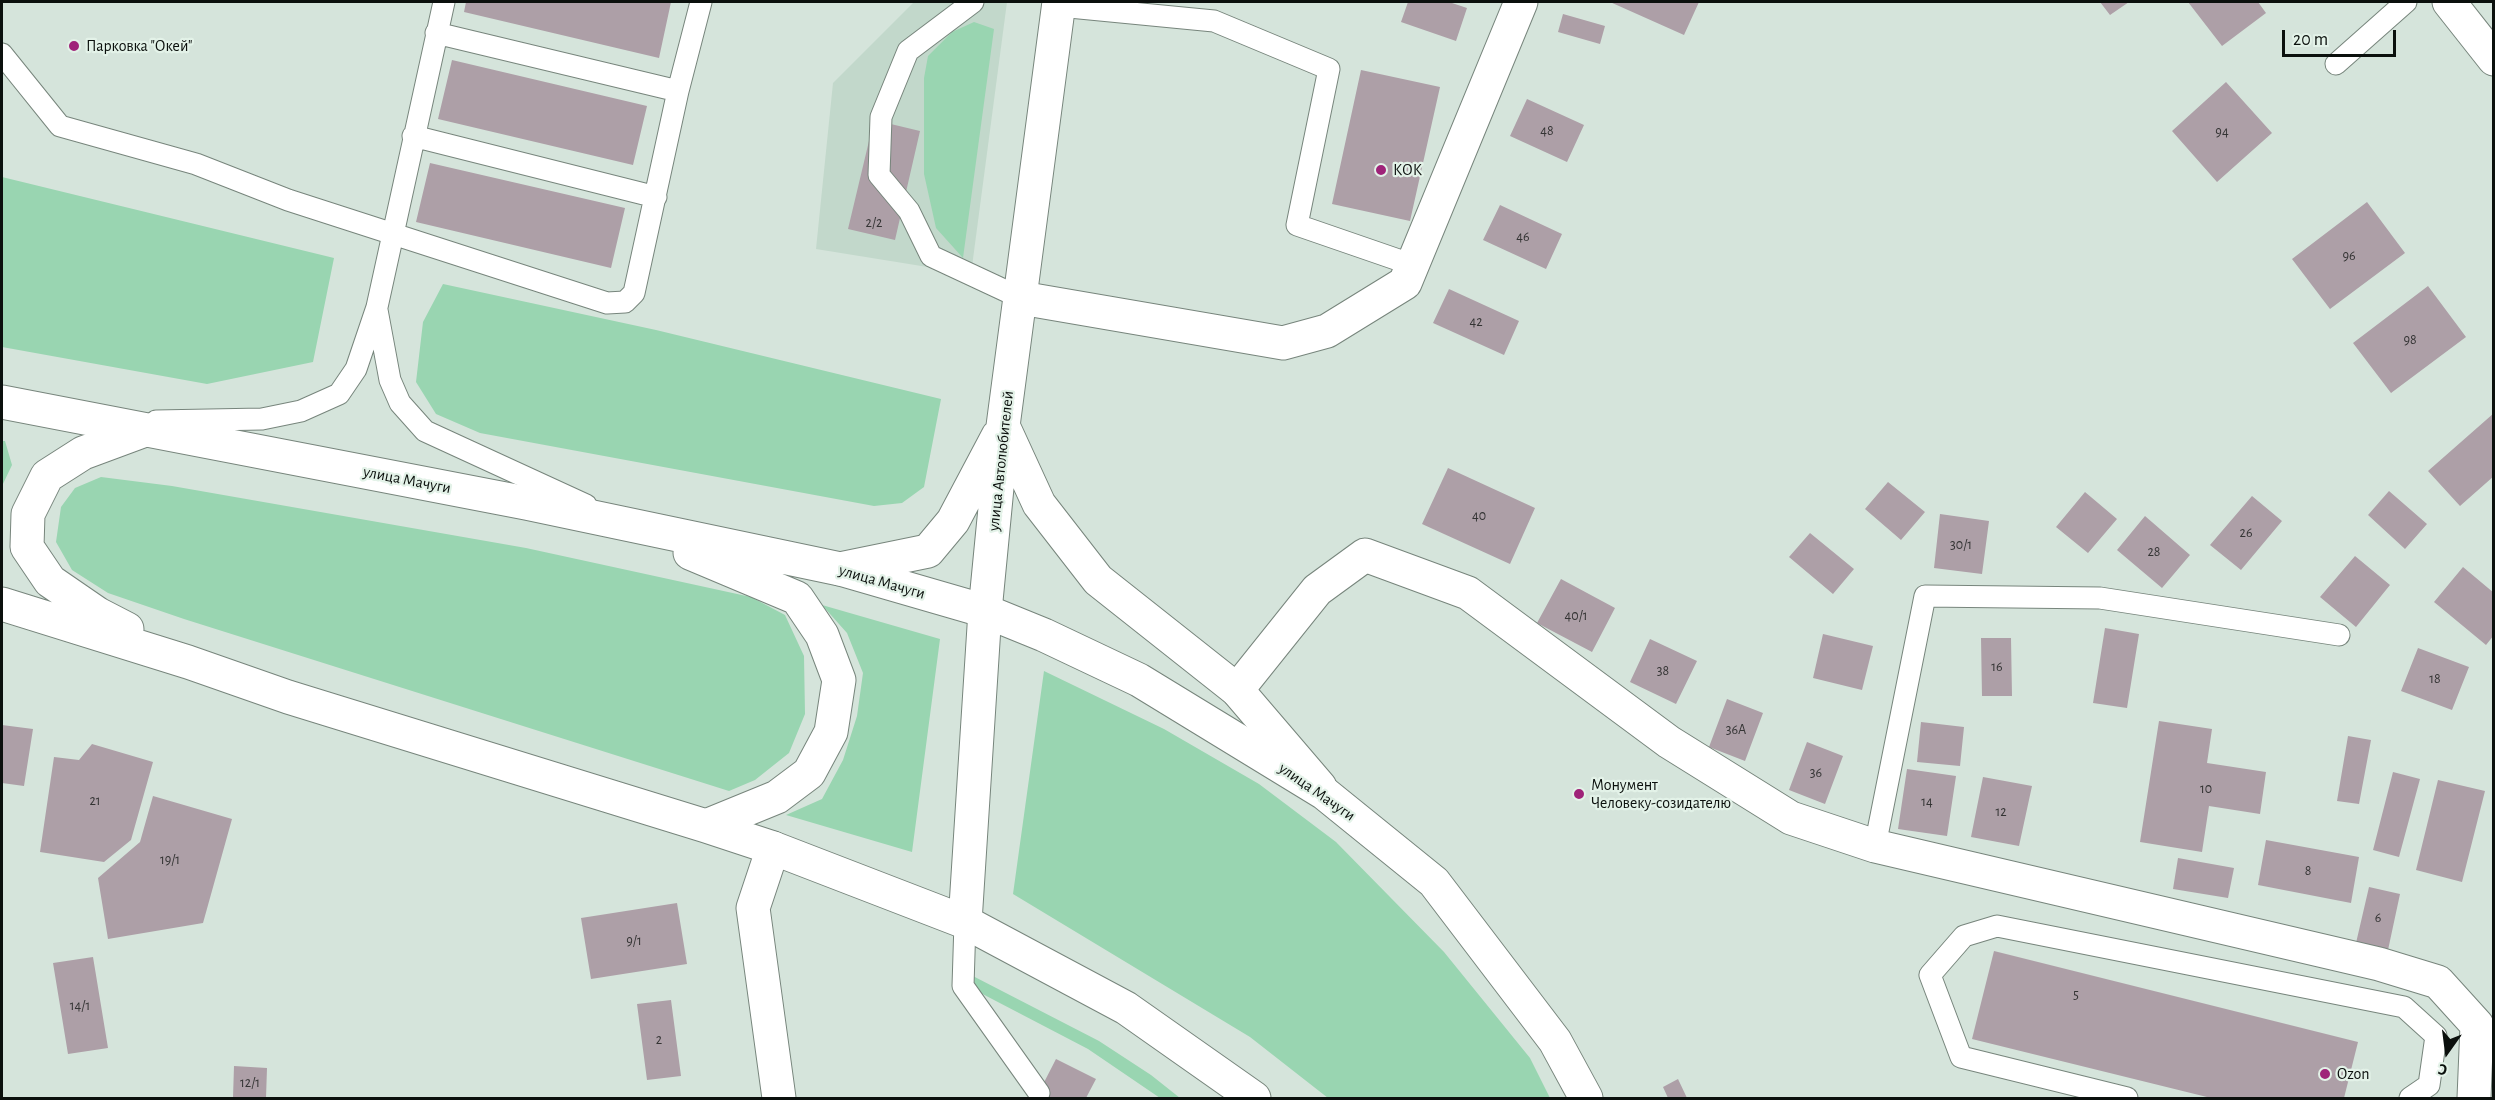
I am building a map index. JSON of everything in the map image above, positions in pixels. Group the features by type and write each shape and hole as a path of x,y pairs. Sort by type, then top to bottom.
{"street":[{"path":"1021,298 1283,344 1327,331 1405,283 1521,2"},
{"path":"2450,2 2493,59"},
{"name":"улица Автолюбителей","path":"965,922 985,611 1003,426 1059,4"},
{"name":"улица Мачуги","path":"2,402 840,569 985,611 1139,680 1324,793 1434,882 1555,1041 1586,1098"},
{"path":"840,569 928,551 953,521 1003,426"},
{"path":"1003,426 1039,504 1098,580 1238,690 1324,793"},
{"path":"145,430 83,453 47,476 28,514 27,547 50,581 98,614 188,662"},
{"path":"586,517 696,555 797,598 822,635 839,680 831,732 809,773 777,797 706,826"},
{"path":"1238,690 1317,590 1365,555 1468,592 1669,742 1791,818 1875,846 2379,964 2438,982 2477,1025 2474,1098"},
{"path":"2,604 188,662 288,697 773,848 965,922 1126,1008 1254,1098"},
{"path":"773,848 753,908 779,1098"}],"lane":[{"path":"104,421 262,419 301,411 339,394 356,369 377,307 444,2"},
{"path":"2,54 60,126 196,164 288,200 607,303 625,302 634,293 678,91 701,2"},
{"path":"973,2 908,51 881,117 879,175 909,211 931,256 1021,298"},
{"path":"2336,64 2406,2"},
{"path":"1059,4 1214,21 1329,69 1297,225 1413,265"},
{"path":"436,33 678,91"},
{"path":"413,136 656,197"},
{"path":"377,307 390,380 400,403 425,431 632,526"},
{"path":"1875,846 1925,596 2100,598 2339,635"},
{"path":"965,922 963,986 1039,1093"},
{"path":"2127,1098 1961,1057 1930,975 1964,936 1997,926 2404,1007 2436,1036 2429,1084 2410,1098"}],"shaded area":[{"path":"914,2 1007,2 971,274 816,249 833,83"}],"green space":[{"path":"974,22 994,29 963,258 936,228 924,174 924,78 928,56 952,32"},
{"path":"2,177 334,258 313,362 207,384 2,347"},
{"path":"443,284 656,330 941,399 924,487 902,503 874,506 480,433 436,414 416,382 423,322"},
{"path":"2,441 5,441 12,465 2,486"},
{"path":"101,477 172,486 526,548 751,597 785,615 804,656 805,714 789,753 755,780 729,791 184,619 108,593 72,570 56,542 61,507 75,488"},
{"path":"822,605 940,639 912,852 786,815 822,799 843,760 857,716 863,673 847,633"},
{"path":"1044,671 1164,729 1259,784 1336,842 1444,952 1530,1058 1550,1098 1328,1098 1250,1037 1013,894"},
{"path":"969,974 1099,1041 1151,1075 1180,1098 1160,1098 1088,1049 971,988"}],"building":[{"path":"466,2 671,2 659,58 464,12"},
{"path":"1408,2 1449,2 1467,8 1456,41 1401,22"},
{"path":"1610,2 1699,2 1684,35"},
{"path":"2100,2 2129,2 2110,15"},
{"path":"2188,2 2258,2 2266,13 2222,46"},
{"path":"1563,14 1605,26 1600,44 1558,32"},
{"path":"452,60 647,106 633,165 438,119"},
{"name":"КОК","path":"1361,70 1440,87 1410,221 1332,204"},
{"path":"2226,82 2272,133 2217,182 2172,131"},
{"path":"1527,99 1584,125 1567,162 1510,136"},
{"path":"874,120 920,131 895,240 848,229"},
{"path":"430,163 625,208 611,268 416,222"},
{"path":"2367,202 2405,253 2330,309 2292,259"},
{"path":"1500,205 1562,234 1546,269 1483,240"},
{"path":"2428,286 2466,337 2391,393 2353,343"},
{"path":"1449,289 1519,321 1504,355 1433,323"},
{"path":"2494,413 2494,476 2460,506 2428,471"},
{"path":"1448,468 1535,508 1510,564 1422,524"},
{"path":"1888,482 1925,512 1901,540 1865,509"},
{"path":"2389,491 2427,524 2405,549 2368,515"},
{"path":"2085,492 2117,519 2088,553 2056,527"},
{"path":"2252,496 2282,521 2241,570 2210,545"},
{"path":"1940,514 1989,521 1982,574 1934,568"},
{"path":"2145,516 2190,555 2162,588 2117,550"},
{"path":"1810,533 1854,569 1833,594 1789,557"},
{"path":"2355,556 2390,585 2356,627 2320,597"},
{"path":"2463,567 2494,593 2494,635 2486,645 2434,602"},
{"path":"1561,579 1615,608 1592,652 1537,623"},
{"path":"2105,628 2139,634 2127,708 2093,703"},
{"path":"1823,634 1873,646 1862,690 1813,678"},
{"path":"1981,638 2011,638 2012,696 1982,696"},
{"path":"1650,639 1697,661 1676,704 1630,682"},
{"path":"2418,648 2469,667 2452,710 2401,691"},
{"path":"1727,699 1763,713 1745,761 1709,747"},
{"path":"2159,721 2212,729 2207,763 2266,772 2260,814 2209,806 2202,852 2140,842"},
{"path":"1921,722 1964,727 1960,766 1917,762"},
{"path":"2,725 33,729 24,786 2,783"},
{"path":"2348,736 2371,740 2359,804 2337,801"},
{"path":"1807,742 1843,756 1825,804 1789,790"},
{"path":"92,744 153,762 131,840 104,862 40,852 54,757 79,760"},
{"path":"1907,769 1956,776 1947,836 1898,829"},
{"path":"2393,772 2420,779 2399,857 2373,850"},
{"path":"1983,777 2032,786 2019,846 1971,837"},
{"path":"2438,780 2485,791 2462,882 2416,870"},
{"path":"153,796 232,819 203,923 108,939 98,878 140,842"},
{"path":"2266,840 2359,857 2351,903 2258,885"},
{"path":"2178,858 2234,868 2228,898 2173,889"},
{"path":"2369,887 2400,894 2388,950 2356,943"},
{"path":"677,903 687,964 591,979 581,918"},
{"path":"1994,951 2358,1042 2344,1098 2211,1098 1972,1039"},
{"path":"93,957 108,1048 68,1054 53,963"},
{"path":"671,1000 681,1076 647,1080 637,1004"},
{"path":"1056,1059 1096,1079 1086,1098 1036,1098"},
{"path":"234,1066 267,1068 266,1098 233,1098"},
{"path":"1678,1079 1687,1098 1668,1098 1663,1087"}],"place":[{"name":"Парковка \"Окей\"","path":"74,46"},
{"name":"КОК","path":"1381,170"},
{"name":"Монумент Человеку-созидателю","path":"1579,794"},
{"name":"Ozon","path":"2325,1074"}]}
